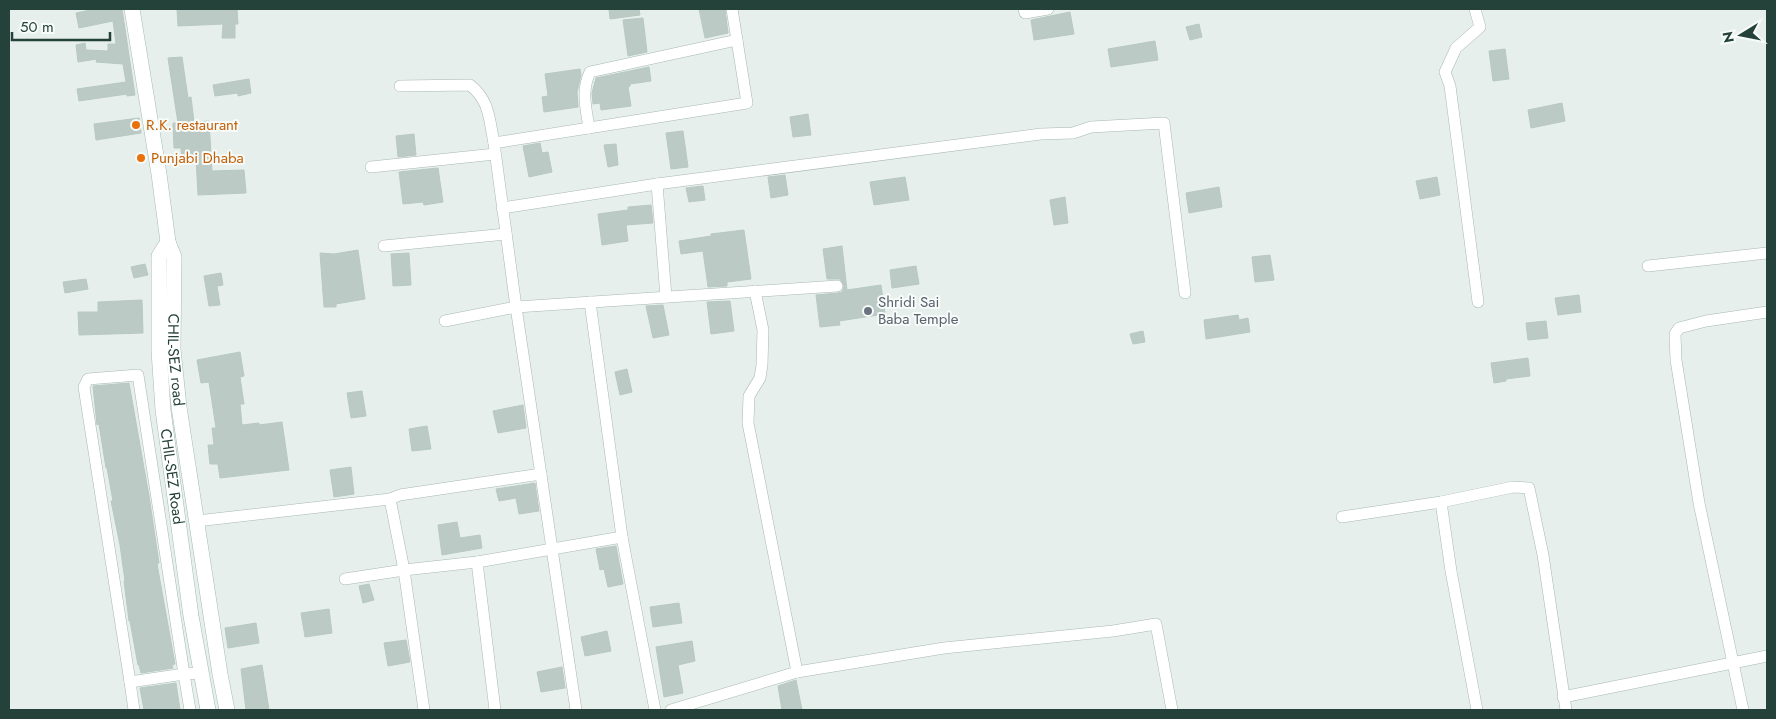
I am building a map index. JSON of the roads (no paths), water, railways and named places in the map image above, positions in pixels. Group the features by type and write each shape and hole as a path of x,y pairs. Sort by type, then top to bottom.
{"street":[{"name":"CHIL-SEZ road","path":"132,9 168,242 174,257 174,349 179,407 227,710"},
{"path":"371,167 494,149 588,128 747,102 732,9"},
{"path":"1024,9 1025,14 1048,9"},
{"path":"1475,9 1480,27 1456,48 1445,72 1450,86 1478,302"},
{"path":"588,128 584,91 590,72 737,40"},
{"path":"400,86 470,86 482,97 487,105 576,710"},
{"path":"502,208 657,184 1041,134 1073,133 1091,127 1164,123 1185,293"},
{"path":"657,184 666,297"},
{"path":"384,246 506,234"},
{"name":"CHIL-SEZ Road","path":"168,242 159,256 159,351 163,410 191,616 208,710"},
{"path":"1648,266 1767,253"},
{"path":"445,322 516,307 837,286"},
{"path":"755,291 763,330 762,365 760,378 748,396 748,423 797,672"},
{"path":"590,302 622,537 654,710"},
{"path":"1743,710 1699,503 1676,360 1675,334 1679,328 1706,321 1767,312"},
{"path":"134,710 84,387 88,379 138,375 190,710"},
{"path":"197,521 390,499 400,495 541,474"},
{"path":"1342,517 1441,502 1512,487 1529,488 1543,555 1566,710"},
{"path":"390,499 404,570 424,710"},
{"path":"1441,502 1451,571 1477,710"},
{"path":"345,579 478,562 622,537"},
{"path":"478,562 496,710"},
{"path":"671,710 797,672 944,648 1112,631 1156,624 1172,710"},
{"path":"1563,697 1767,656"},
{"path":"130,682 201,672"}],"place":[{"name":"R.K. restaurant","path":"136,125"},
{"name":"Punjabi Dhaba","path":"141,158"},
{"name":"Shridi Sai Baba Temple","path":"868,311"}]}
